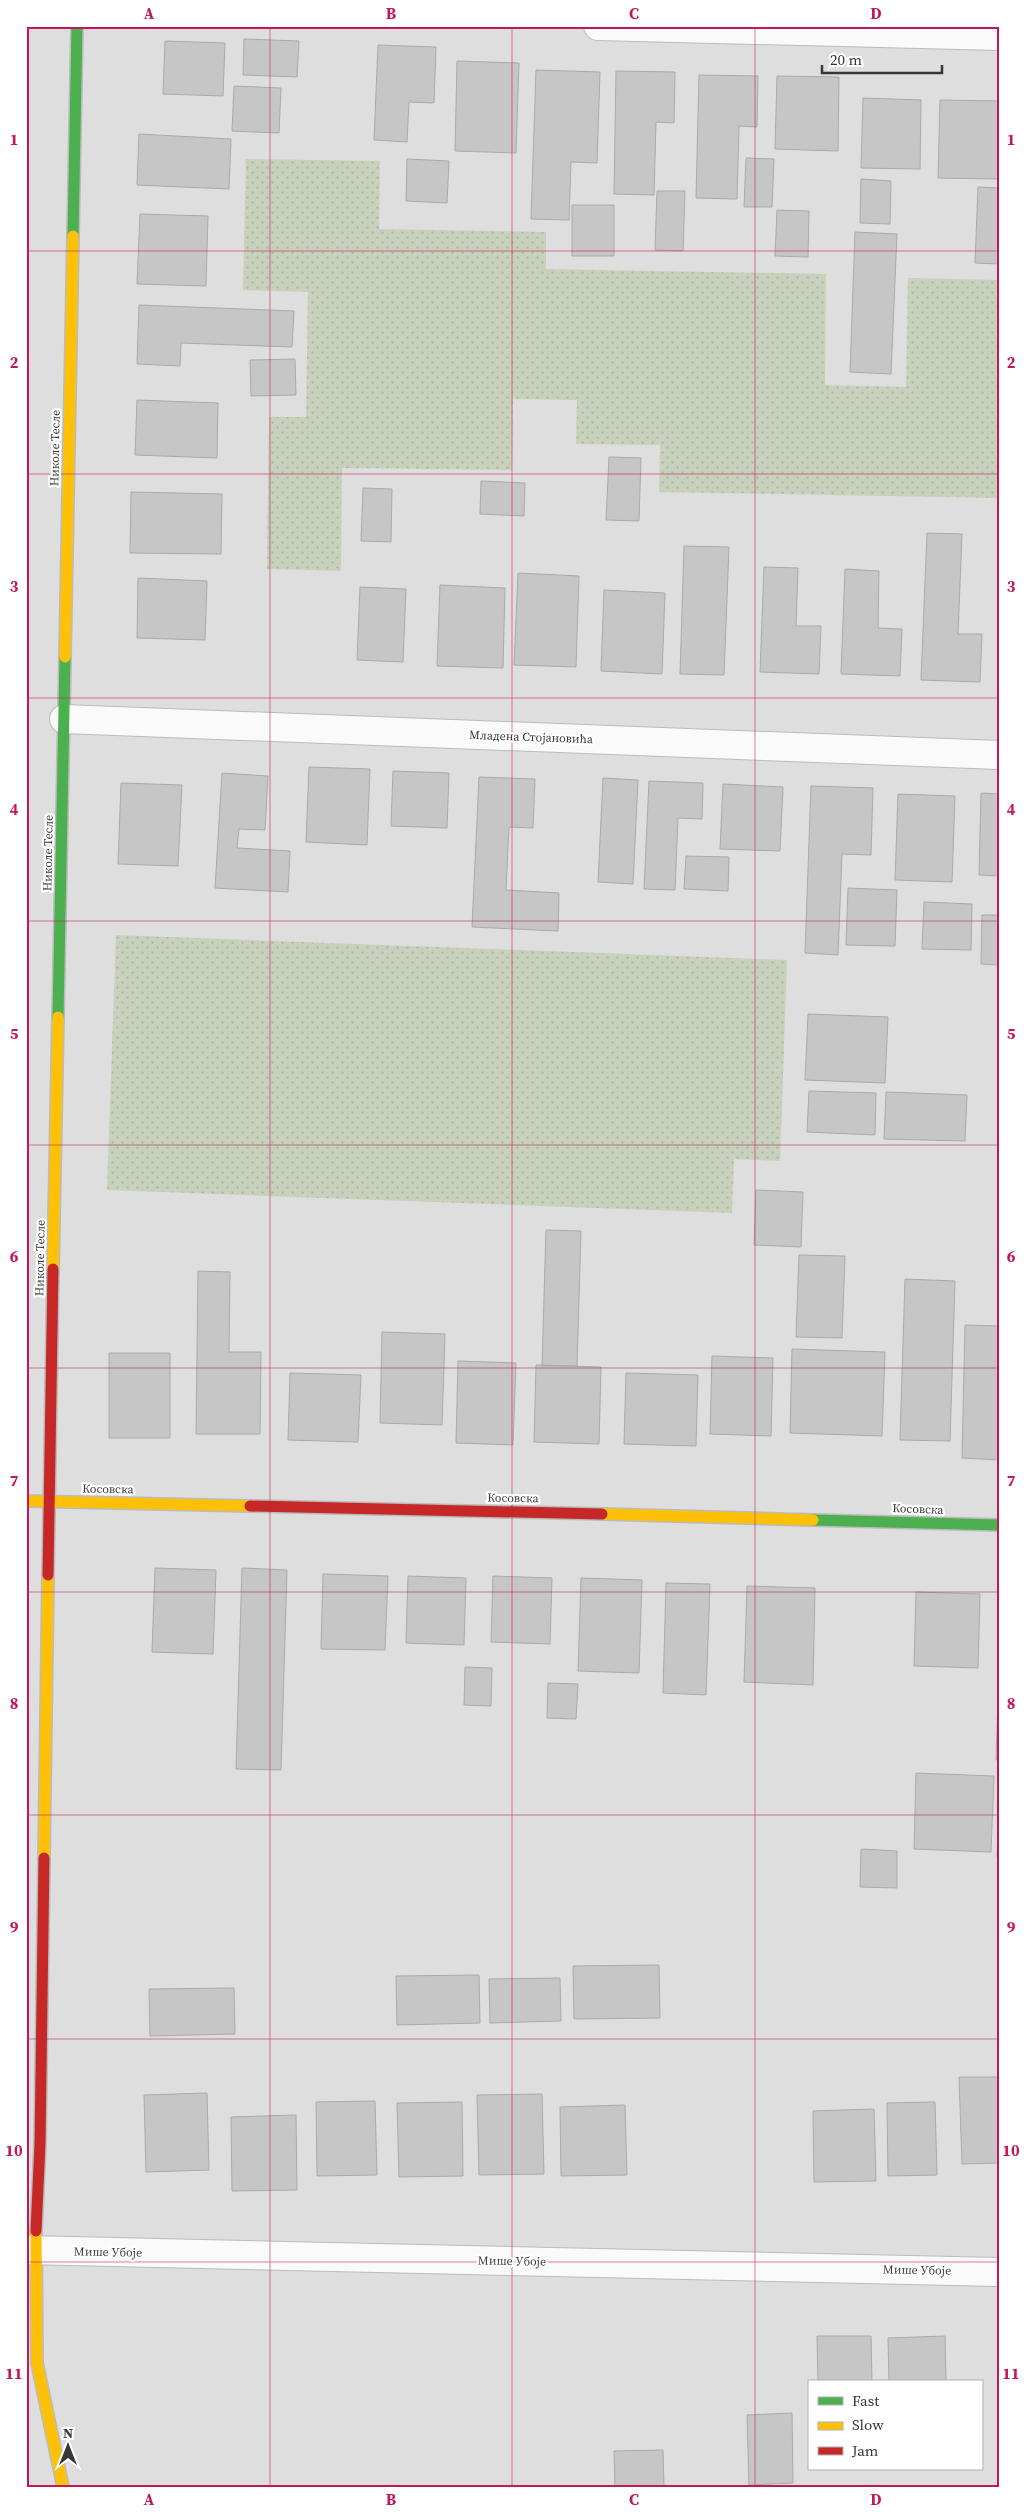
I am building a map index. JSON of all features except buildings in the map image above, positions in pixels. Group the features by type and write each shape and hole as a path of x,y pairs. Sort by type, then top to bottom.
{"street":[{"name":"Николе Тесле","path":"63,2487 37,2363 31,2250 40,2144 49,1501 77,26"},
{"path":"598,26 999,36"},
{"name":"Младена Стојановића","path":"64,718 999,755"},
{"name":"Косовска","path":"26,1501 999,1525"},
{"name":"Мише Убоје","path":"31,2250 999,2272"}],"green space":[{"path":"246,159 380,161 379,229 546,232 546,269 826,274 825,385 906,387 908,278 999,280 999,498 659,492 660,445 576,444 577,400 513,399 512,470 342,468 341,571 267,569 269,417 306,417 308,292 243,290"},
{"path":"116,935 787,960 780,1161 734,1159 732,1213 107,1190"}],"traffic: fast":[{"path":"73,236 77,26"},
{"path":"58,1017 65,657"},
{"path":"813,1520 999,1525"}],"traffic: slow":[{"path":"65,657 73,236"},
{"path":"53,1269 58,1017"},
{"path":"26,1501 250,1506"},
{"path":"602,1514 813,1520"},
{"path":"44,1858 48,1575"},
{"path":"36,2231 37,2363 63,2487"}],"traffic: jam":[{"path":"48,1575 53,1269"},
{"path":"250,1506 602,1514"},
{"path":"36,2231 40,2144 44,1858"}]}
